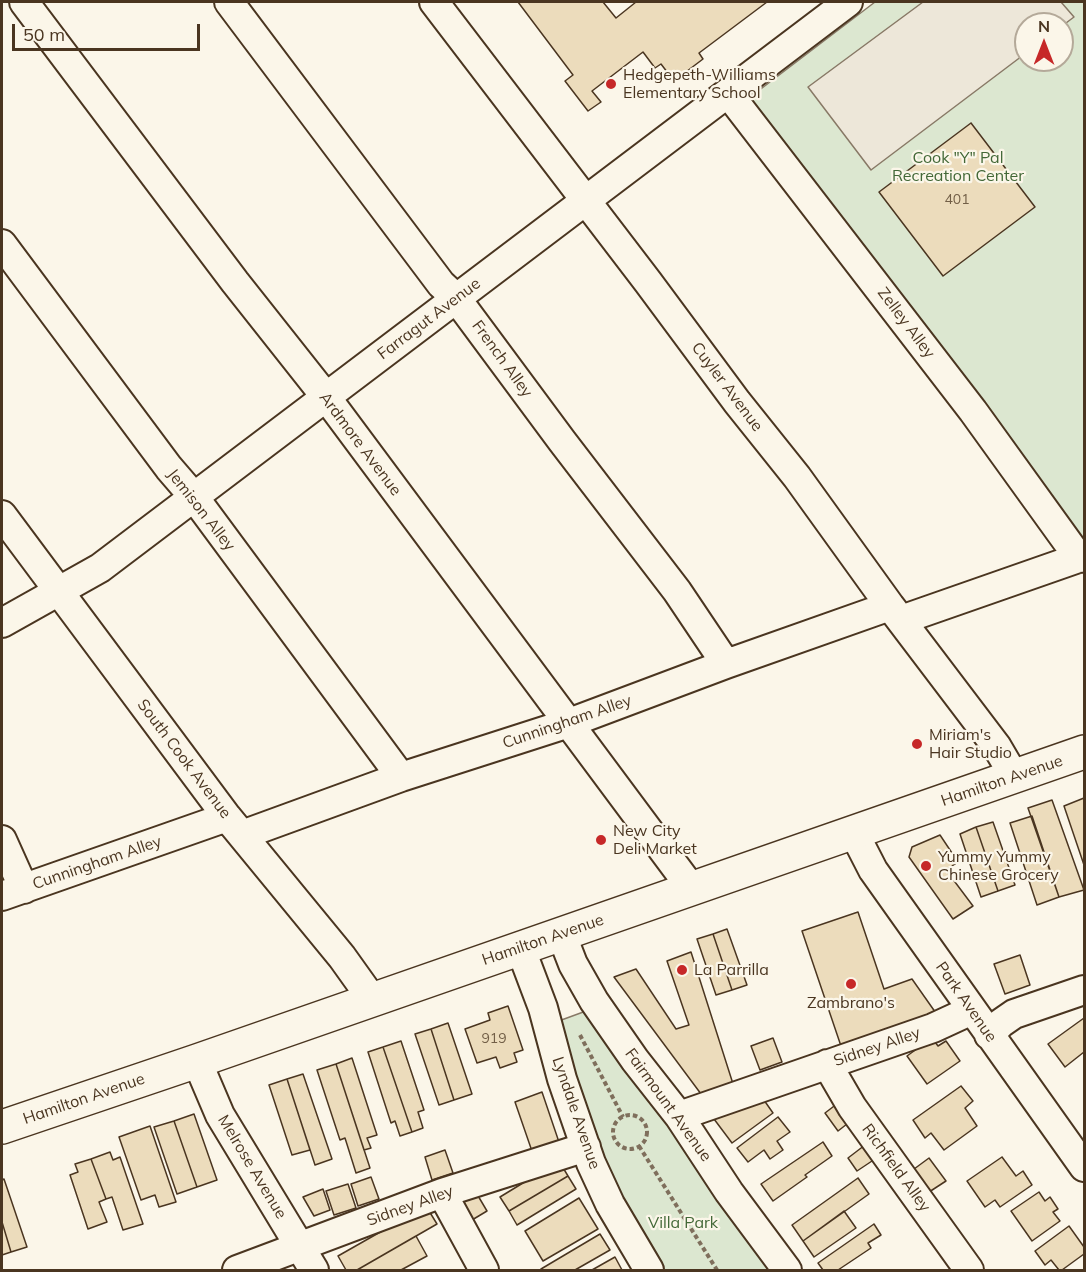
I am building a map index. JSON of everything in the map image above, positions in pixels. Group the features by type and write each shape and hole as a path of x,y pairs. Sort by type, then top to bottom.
{"main road":[{"name":"Hamilton Avenue","path":"2,1126 197,1061 1084,752"}],"street":[{"name":"Ardmore Avenue","path":"24,2 235,282 326,397 693,889"},
{"name":"French Alley","path":"229,2 441,284 456,298 677,591 726,664"},
{"name":"Cuyler Avenue","path":"434,2 737,402 797,477 895,613 997,747 1014,776"},
{"name":"Farragut Avenue","path":"2,623 100,568 848,2"},
{"name":"Zelley Alley","path":"728,93 1082,557"},
{"name":"Jemison Alley","path":"2,244 169,468 194,497 401,777"},
{"name":"South Cook Avenue","path":"2,515 234,826 342,957 372,999"},
{"name":"Cunningham Alley","path":"13,893 401,777 569,723 726,664 1082,557"},
{"name":"Park Avenue","path":"854,833 873,870 1084,1167"},
{"path":"2,840 13,893"},
{"name":"Fairmount Avenue","path":"561,933 573,964 594,1001 635,1060 679,1116 729,1192 787,1270"},
{"name":"Lyndale Avenue","path":"520,947 543,1008 562,1079 586,1147 610,1204 649,1270"},
{"path":"989,1035 1000,1023 1014,1014 1084,990"},
{"name":"Sidney Alley","path":"679,1116 933,1028 972,1010"},
{"name":"Melrose Avenue","path":"197,1061 220,1115 307,1259"},
{"name":"Richfield Alley","path":"827,1064 852,1107 969,1270"},
{"name":"Sidney Alley","path":"237,1270 307,1259 442,1193 586,1147"},
{"path":"442,1193 484,1270"}],"path":[{"path":"579,1033 623,1117"},
{"path":"634,1116 646,1126 646,1138 639,1146 629,1149 620,1146 617,1142 614,1128 623,1117 634,1116"},
{"path":"639,1146 717,1270"}],"green space":[{"name":"Cook \"Y\" Pal Recreation Center","path":"875,2 1084,2 1084,541 745,101"},
{"name":"Villa Park","path":"586,1011 772,1270 660,1270 609,1184 556,1022"}],"shaded area":[{"path":"923,2 1061,2 1070,12 1014,12 1014,62 871,170 808,87"}],"building":[{"path":"518,2 603,2 616,18 636,2 767,2 699,53 703,59 674,81 661,64 655,68 643,52 592,91 601,102 588,111 565,81 573,75"},
{"path":"971,123 1035,207 943,276 879,192"},
{"path":"1084,798 1084,865 1064,806"},
{"path":"1052,800 1084,890 1059,897 1028,808"},
{"path":"1032,816 1059,897 1037,905 1010,823"},
{"path":"993,822 1015,885 998,891 976,827"},
{"path":"976,827 998,891 981,897 960,834"},
{"path":"940,835 958,862 946,870 973,906 953,919 909,857 912,847"},
{"name":"Zambrano's","path":"858,912 884,989 912,979 938,1016 842,1049 802,931"},
{"path":"727,929 747,985 732,990 713,934"},
{"path":"713,934 732,990 716,995 697,939"},
{"path":"691,952 734,1087 704,1098 614,977 636,969 676,1029 689,1025 667,961"},
{"path":"1020,955 1030,985 1005,994 994,964"},
{"path":"508,1006 523,1050 514,1053 517,1062 500,1068 496,1057 477,1063 465,1029 490,1020 488,1013"},
{"path":"1084,1018 1084,1052 1065,1067 1048,1044"},
{"path":"448,1023 472,1094 454,1100 431,1029"},
{"path":"431,1029 454,1100 439,1105 415,1034"},
{"path":"773,1038 782,1062 760,1070 751,1046"},
{"path":"932,1038 938,1046 946,1041 960,1061 927,1084 907,1056"},
{"path":"401,1041 424,1110 418,1112 423,1128 412,1132 383,1047"},
{"path":"383,1047 412,1132 400,1136 395,1121 391,1123 368,1052"},
{"path":"352,1058 377,1135 367,1138 371,1148 364,1150 336,1064"},
{"path":"336,1064 370,1168 356,1173 345,1138 340,1140 317,1070"},
{"path":"303,1074 332,1159 315,1165 287,1079"},
{"path":"287,1079 310,1150 292,1155 269,1085"},
{"path":"961,1086 973,1101 965,1108 977,1126 944,1150 931,1133 925,1138 913,1120"},
{"path":"542,1092 561,1148 534,1157 515,1102"},
{"path":"759,1093 773,1113 732,1143 708,1111"},
{"path":"842,1100 856,1117 838,1131 825,1113"},
{"path":"194,1114 217,1180 197,1187 174,1121"},
{"path":"778,1117 790,1132 777,1141 783,1150 770,1159 764,1150 748,1162 737,1148"},
{"path":"174,1121 197,1187 177,1194 154,1127"},
{"path":"150,1126 176,1202 159,1207 155,1195 141,1200 119,1137"},
{"path":"823,1142 832,1156 773,1201 761,1184"},
{"path":"865,1145 875,1159 857,1171 848,1158"},
{"path":"445,1150 453,1173 432,1180 425,1157"},
{"path":"110,1152 113,1160 120,1157 143,1224 123,1230 112,1197 106,1199 91,1159"},
{"path":"1002,1157 1016,1176 1023,1171 1032,1185 1000,1207 995,1200 985,1207 967,1181"},
{"path":"929,1158 946,1181 926,1194 910,1172"},
{"path":"91,1159 106,1199 99,1202 107,1222 88,1229 70,1175 78,1172 75,1164"},
{"path":"559,1161 568,1176 509,1211 500,1197"},
{"path":"568,1176 576,1189 517,1225 509,1211"},
{"path":"371,1177 379,1199 358,1206 351,1184"},
{"path":"858,1178 869,1194 803,1241 792,1225"},
{"path":"4,1179 27,1247 11,1252 2,1222 2,1180"},
{"path":"348,1184 356,1208 334,1215 326,1191"},
{"path":"323,1189 330,1210 314,1216 303,1197"},
{"path":"474,1189 487,1211 467,1223 454,1200"},
{"path":"1039,1192 1045,1201 1050,1197 1058,1209 1053,1212 1060,1221 1032,1241 1011,1211"},
{"path":"579,1198 598,1229 543,1261 525,1231"},
{"path":"426,1206 437,1224 357,1270 346,1270 338,1256"},
{"path":"844,1211 856,1228 814,1257 803,1241"},
{"path":"2,1222 11,1252 2,1255"},
{"path":"874,1224 881,1235 868,1243 871,1248 838,1270 823,1270 818,1263"},
{"path":"1069,1226 1084,1247 1084,1254 1062,1270 1059,1270 1051,1260 1045,1265 1035,1251"},
{"path":"600,1234 610,1250 575,1270 541,1270 541,1269"},
{"path":"416,1236 427,1256 401,1270 357,1270"},
{"path":"615,1257 622,1270 592,1270"}],"place":[{"name":"Hedgepeth-Williams Elementary School","path":"611,84"},
{"name":"Miriam's Hair Studio","path":"917,744"},
{"name":"New City Deli Market","path":"601,840"},
{"name":"Yummy Yummy Chinese Grocery","path":"926,866"},
{"name":"La Parrilla","path":"682,970"},
{"name":"Zambrano's","path":"851,984"}]}
